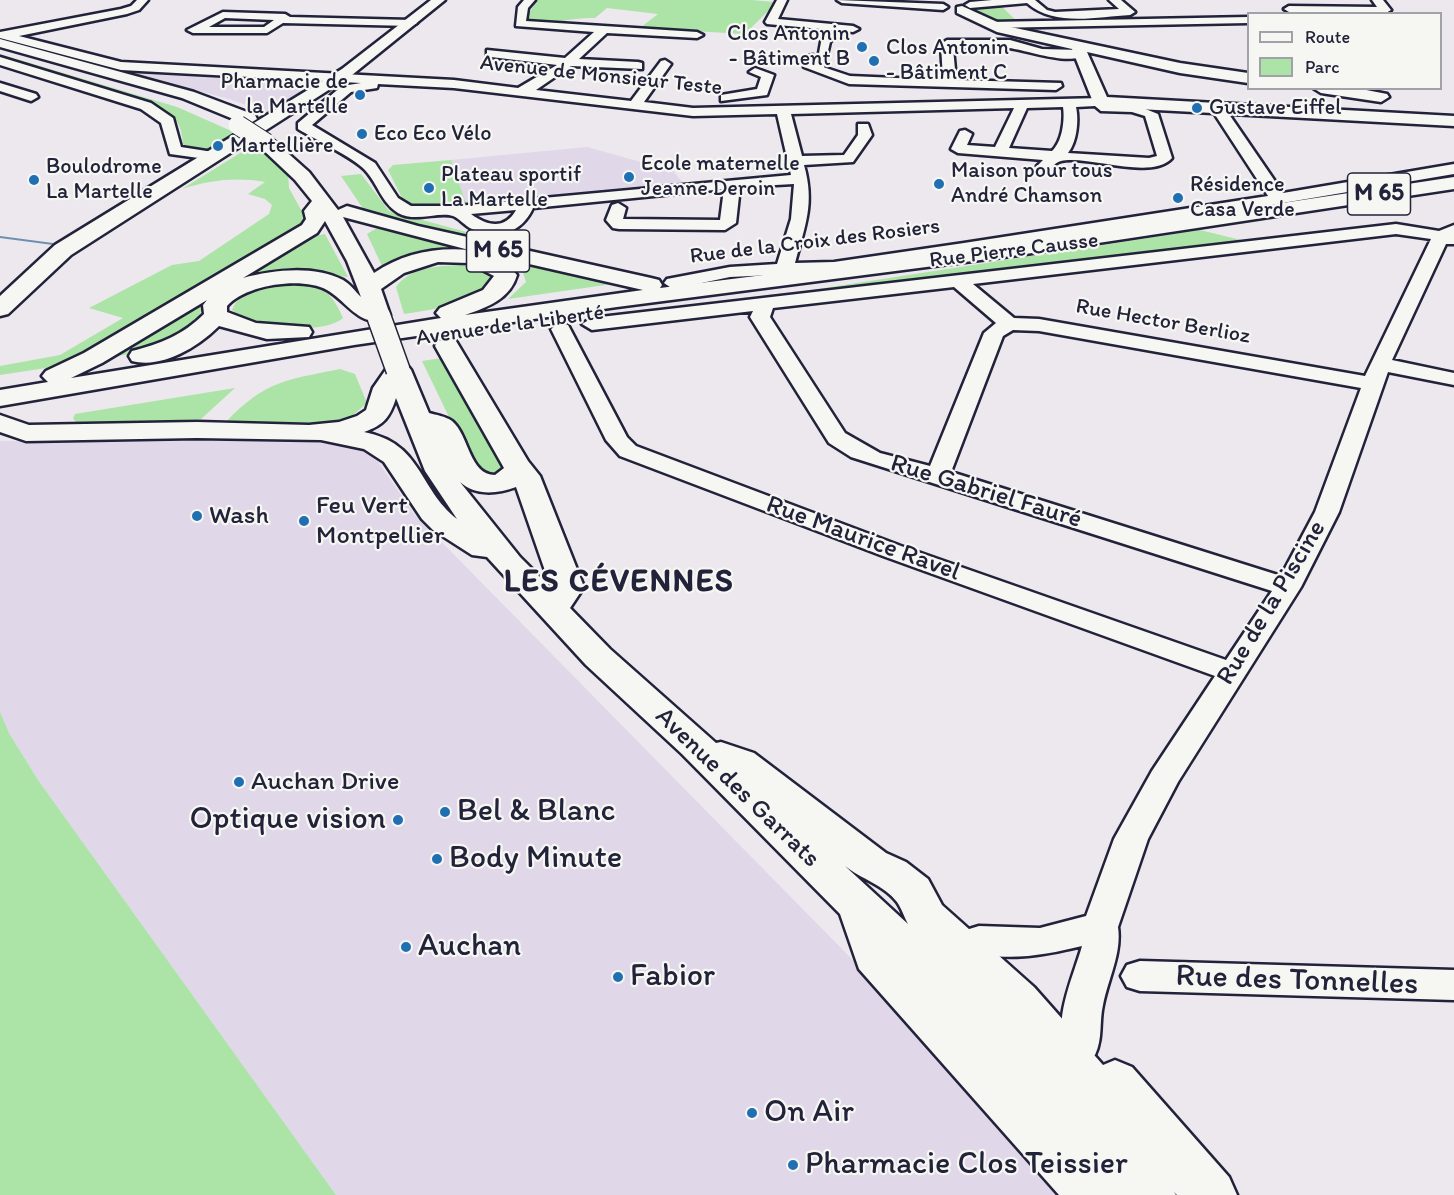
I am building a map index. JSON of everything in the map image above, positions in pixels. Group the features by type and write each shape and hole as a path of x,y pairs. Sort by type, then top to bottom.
{"main road":[{"path":"0,309 63,250 340,77 439,0"},
{"path":"954,5 991,26 1081,51 1247,78"},
{"path":"7,36 188,95 243,122 310,160 331,185 347,212 347,236"},
{"path":"0,50 173,99 243,122"},
{"path":"1081,51 1082,86 1101,102"},
{"path":"1334,90 1397,100"},
{"name":"Avenue de Monsieur Teste","path":"1101,102 1454,121"},
{"path":"1418,103 1454,109"},
{"path":"271,139 299,171 347,236"},
{"name":"Avenue de la Liberté","path":"0,399 354,338 617,300 1019,249 1454,183"},
{"path":"0,378 64,372 93,358 310,229 316,219 314,211 322,203"},
{"name":"M 65","path":"347,212 414,231 660,291"},
{"name":"Avenue des Garrats","path":"347,236 369,286 398,370 439,471 451,492 509,564 598,657 695,745 860,907 974,1012 1147,1193"},
{"name":"Avenue de la Liberté","path":"0,390 64,372 446,314 957,261 1019,249"},
{"path":"369,286 398,267 434,257 460,256 485,260 498,266 506,275 505,283 497,290 446,314"},
{"name":"Avenue de la Liberté","path":"0,399 795,270 831,274"},
{"path":"346,329 264,332 227,323 216,315 215,305 218,299 248,284 309,278 342,289 358,305 382,323"},
{"path":"0,415 592,324 639,313 660,291"},
{"path":"0,384 167,350 195,336 216,315"},
{"path":"447,346 472,392 498,430 518,469 526,476 568,587 553,608"},
{"path":"309,433 342,430 375,417 381,409 386,388 398,370"},
{"path":"61,434 52,428 52,419 63,410 79,403"},
{"path":"418,417 444,429 468,475 477,483 491,485 507,481 516,475 518,469"},
{"path":"0,423 26,433 197,430 309,433 372,442 383,446 403,468 435,514 454,532 509,564"},
{"path":"695,745 740,762 871,864 891,873 913,891 926,917 1018,1001 1099,1095 1123,1126 1147,1193"},
{"path":"918,903 944,912 979,940 1036,993 1210,1195"},
{"path":"860,907 875,956 1093,1195"}],"street":[{"path":"7,36 123,12 135,8 143,0"},
{"path":"530,0 523,7 520,24 697,35"},
{"path":"782,0 771,22 838,30 852,29"},
{"path":"842,0 954,5 1030,0 1043,12 1055,15 1130,12 1114,0"},
{"path":"1281,0 1291,11 1386,10 1377,0"},
{"path":"271,5 292,6"},
{"path":"282,20 285,17 223,15 193,30 267,30 282,20 411,22"},
{"path":"991,26 1096,26 1247,20"},
{"path":"603,30 567,62 524,91 495,94 365,85 347,89 303,124 304,128 370,166 392,201 406,211 428,213 457,211 480,227 501,229 516,222 527,204 733,183 801,179"},
{"path":"838,30 832,33 816,63 810,67 844,78 911,86 950,81 1082,86"},
{"name":"Avenue de Monsieur Teste","path":"7,36 121,66 340,77 524,91 635,105 716,112 1019,104 1070,105 1101,102"},
{"path":"950,81 947,44 1010,44 1041,53 1081,51"},
{"path":"491,53 567,62 638,66"},
{"path":"0,61 152,109 169,123 176,151 213,156"},
{"path":"635,105 664,64"},
{"path":"0,81 37,72"},
{"path":"716,112 721,99 762,92 768,75 755,72"},
{"path":"0,87 31,97"},
{"path":"1000,152 1022,110 1019,104"},
{"path":"965,134 958,148 1056,157 1150,163 1165,158 1148,113 1133,108 1070,105 1065,147 1056,157 1038,174"},
{"path":"1217,107 1278,198"},
{"path":"783,111 801,179 801,209 795,270"},
{"path":"797,161 848,159 865,135 863,128"},
{"name":"Rue de la Croix des Rosiers","path":"795,270 834,267 965,247 1454,169"},
{"path":"618,208 614,220 619,224 725,225 728,223 733,183"},
{"name":"Rue Pierre Causse","path":"592,324 1396,229 1450,235"},
{"name":"Rue de la Piscine","path":"1081,1043 1083,1007 1102,941 1100,927 1131,839 1163,779 1288,587 1327,512 1377,374 1450,235"},
{"path":"938,475 994,333 1010,324 959,282"},
{"name":"Rue Gabriel Fauré","path":"765,305 760,317 837,438 862,453 938,475 1288,587"},
{"name":"Rue Hector Berlioz","path":"1010,324 1039,325 1377,374 1454,379"},
{"name":"Rue Maurice Ravel","path":"561,329 617,440 628,451 892,551 1231,672"},
{"path":"979,940 1040,942 1100,927"},
{"name":"Rue des Tonnelles","path":"1140,976 1454,985"}],"shaded area":[{"path":"117,69 317,78 324,82 272,114 229,99"},
{"path":"587,147 673,171 684,184 467,206 451,160"},
{"path":"222,438 289,440 362,447 375,457 414,514 1084,1195 336,1195 38,780 9,733 0,712 0,441"}],"green space":[{"path":"536,0 751,0 774,2 773,6 745,34 640,28 658,14 607,8 595,18 543,23 525,22"},
{"path":"1000,5 1020,24 995,23 977,10"},
{"path":"0,54 177,107 236,133 211,148 197,150 190,148 183,144 181,130 174,118 161,109 118,91 0,57"},
{"path":"253,145 288,172 289,188 306,219 295,232 72,364 0,375 0,366 60,355 123,318 89,308 172,265 199,261 269,214 272,205 265,199 248,194 265,182 223,180 182,189"},
{"name":"Plateau sportif La Martelle","path":"451,160 467,206 424,210 406,206 388,170 393,165"},
{"path":"361,174 389,211 577,262 366,213 341,176"},
{"path":"377,228 389,229 612,284 508,299 526,282 523,273 489,256 455,254 383,268 367,234"},
{"path":"1200,230 1249,242 753,299"},
{"path":"325,234 348,277 321,274 208,300 195,323 178,337 136,352 114,357 109,354 305,238"},
{"path":"461,265 480,269 496,281 475,295 453,304 404,314 396,287 402,280 425,269"},
{"path":"277,285 318,287 331,297 343,318 333,324 320,327 287,328 255,321 232,310 239,299 245,295"},
{"path":"442,358 502,466 496,472 486,474 475,471 422,361"},
{"path":"340,369 355,374 367,403 352,416 325,423 226,422 253,398 278,384"},
{"path":"235,388 201,419 92,425 77,424 73,418 75,414"},
{"path":"0,712 9,733 38,780 336,1195 0,1195"}],"waterway":[{"path":"0,237 53,244"}],"place":[{"name":"Clos Antonin - Bâtiment B","path":"862,47"},
{"name":"Clos Antonin - Bâtiment C","path":"874,61"},
{"name":"Pharmacie de la Martelle","path":"360,95"},
{"name":"Gustave Eiffel","path":"1197,108"},
{"name":"Eco Eco Vélo","path":"362,134"},
{"name":"Martellière","path":"218,146"},
{"name":"Ecole maternelle Jeanne Deroin","path":"629,177"},
{"name":"Boulodrome La Martelle","path":"34,180"},
{"name":"Maison pour tous André Chamson","path":"939,184"},
{"name":"Plateau sportif La Martelle","path":"429,188"},
{"name":"Résidence Casa Verde","path":"1178,198"},
{"name":"Wash","path":"197,516"},
{"name":"Feu Vert Montpellier","path":"304,521"},
{"name":"Auchan Drive","path":"239,782"},
{"name":"Bel & Blanc","path":"445,812"},
{"name":"Optique vision","path":"398,820"},
{"name":"Body Minute","path":"437,859"},
{"name":"Auchan","path":"406,947"},
{"name":"Fabior","path":"618,977"},
{"name":"On Air","path":"752,1113"},
{"name":"Pharmacie Clos Teissier","path":"793,1165"}],"district":[{"name":"LES CÉVENNES","path":"619,583"}]}
